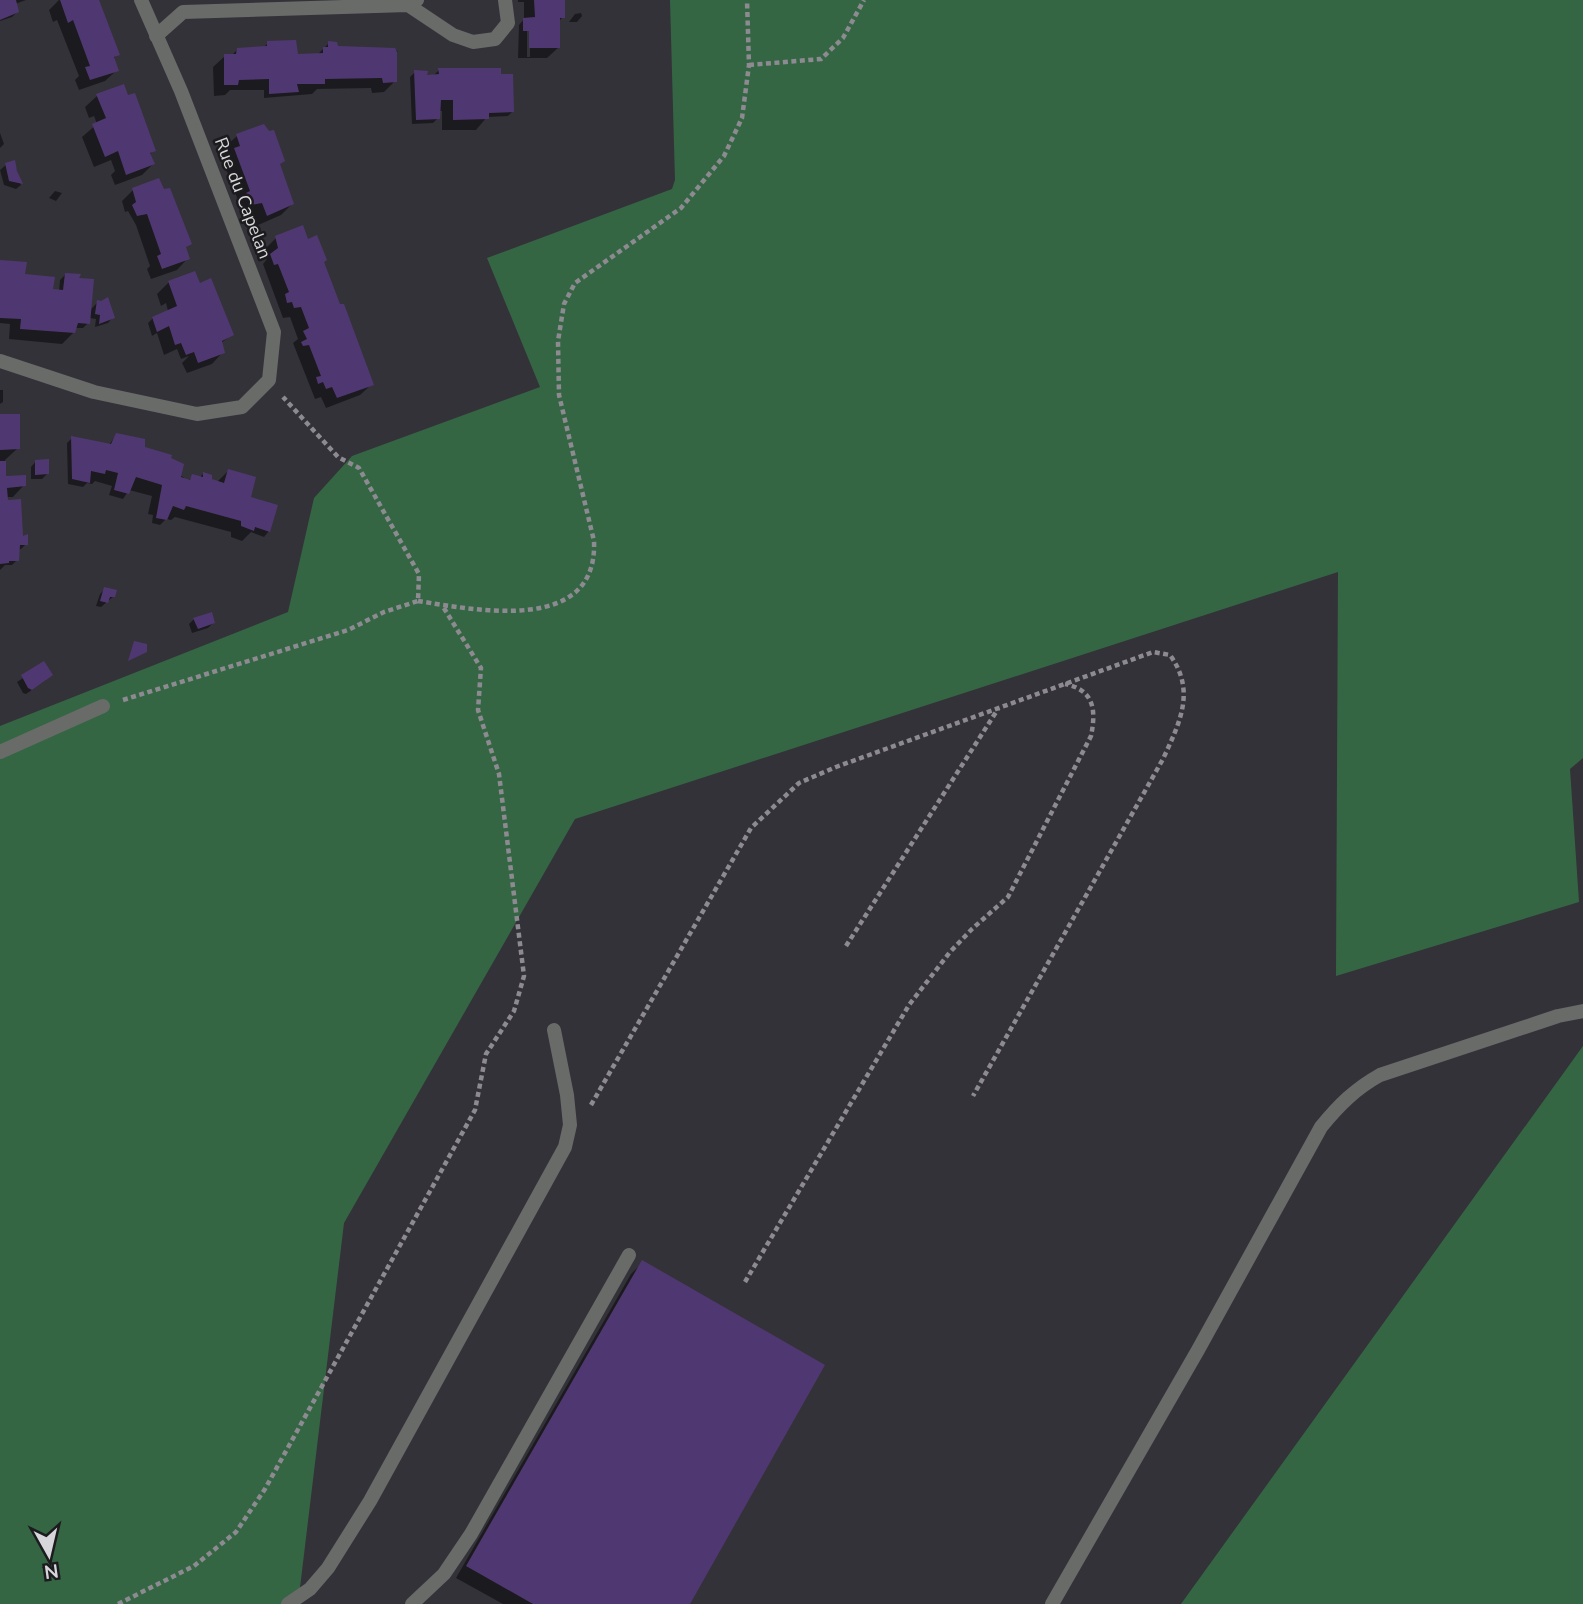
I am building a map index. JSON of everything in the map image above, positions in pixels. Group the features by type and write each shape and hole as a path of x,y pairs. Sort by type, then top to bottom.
{"street":[{"name":"Rue du Capelan","path":"141,0 214,175 274,332 269,380"},
{"path":"156,36 183,12 413,2 453,35 473,42 495,39 508,23 505,0"},
{"path":"0,361 94,392 197,414 242,407 269,380"},
{"path":"0,752 103,706"},
{"path":"1052,1604 1198,1350 1321,1127 1342,1101 1380,1075 1558,1016 1583,1011"},
{"path":"288,1604 310,1589 328,1569 370,1501 565,1147 570,1125 554,1030"},
{"path":"412,1604 444,1574 471,1534 629,1255"}],"path":[{"path":"103,706 348,630 384,612 418,601 483,611 531,611 561,601 580,588 595,560 594,541 559,395 558,341 564,304 575,283 681,208 724,156 742,118 749,65 747,0"},
{"path":"749,65 821,59 843,38 864,0"},
{"path":"269,380 338,457 359,468 419,574 418,601"},
{"path":"118,1604 194,1566 236,1532 265,1489 475,1110 486,1055 514,1011 524,976 499,774 478,710 481,668 442,605"},
{"path":"586,1114 751,828 799,783 1153,652 1170,655 1181,670 1184,695 1180,722 1163,759 973,1096"},
{"path":"744,1282 909,1005 950,952 1008,897 1081,761 1091,736 1094,719 1092,701 1077,687 1064,684"},
{"path":"846,946 998,708"}],"green space":[{"path":"670,0 1583,0 1583,758 1570,769 1579,902 1336,976 1338,572 575,819 344,1223 298,1604 0,1604 0,726 288,612 314,498 352,456 540,387 487,258 672,189 675,180"},
{"path":"1583,1046 1583,1604 1181,1604"}],"building":[{"path":"0,0 16,0 19,12 0,20"},
{"path":"60,0 99,0 120,55 114,57 119,71 90,80 85,67 90,66 73,20 68,23"},
{"path":"534,0 565,0 565,18 560,18 560,48 529,48 529,31 523,31 523,18 535,17"},
{"path":"296,40 298,54 323,53 323,47 328,47 328,41 337,42 338,46 395,48 397,82 383,83 382,78 325,79 325,84 297,84 299,92 269,94 269,79 239,80 238,85 224,85 224,54 236,54 237,48 267,46 267,41"},
{"path":"438,68 501,68 501,74 513,74 514,112 489,113 489,119 453,120 453,100 441,100 440,119 416,120 414,70 428,71 427,75 439,74"},
{"path":"124,84 128,95 135,93 156,151 150,153 155,164 126,175 118,151 105,157 92,124 106,118 96,94"},
{"path":"264,124 269,131 274,130 285,161 280,164 294,204 267,216 262,203 251,205 246,193 250,191 234,148 240,146 236,134"},
{"path":"15,160 23,184 9,181 5,163"},
{"path":"159,178 164,189 170,188 192,244 186,247 190,259 162,269 157,256 161,254 147,214 137,216 132,205 136,202 132,188"},
{"path":"303,225 308,239 317,235 327,260 324,262 340,304 344,304 374,385 337,398 332,387 326,389 323,382 318,384 316,377 321,376 309,345 303,346 301,342 307,339 303,331 309,328 301,307 294,308 292,302 287,303 285,294 289,292 278,264 274,265 270,254 278,248 275,236"},
{"path":"0,260 27,262 25,274 55,277 53,289 63,290 65,273 81,274 79,278 94,279 90,324 78,323 75,333 20,329 21,319 0,318"},
{"path":"195,271 200,283 211,278 234,335 222,341 225,353 198,363 194,352 186,355 181,343 175,345 169,326 157,332 152,317 177,306 168,281"},
{"path":"108,297 115,318 99,324 100,315 95,314 97,300"},
{"path":"0,414 20,414 20,449 0,450"},
{"path":"116,433 145,439 145,447 172,455 171,458 184,464 181,477 190,480 192,474 203,477 203,472 224,483 228,469 256,477 251,497 278,505 270,532 255,527 254,531 241,526 241,521 186,506 184,510 173,506 167,520 156,518 162,485 136,477 129,494 114,490 118,473 106,470 105,474 91,471 90,483 72,479 71,436 111,444"},
{"path":"49,459 49,474 35,475 35,460"},
{"path":"0,461 6,461 6,476 26,475 26,486 7,488 8,500 21,499 23,536 28,534 28,545 20,545 19,561 0,564"},
{"path":"104,587 117,590 115,597 110,597 108,603 100,601"},
{"path":"212,612 215,623 198,629 193,618"},
{"path":"134,641 147,644 147,652 128,661"},
{"path":"44,661 53,675 32,690 28,688 21,675"},
{"path":"642,1260 825,1365 690,1604 533,1604 466,1566"}]}
